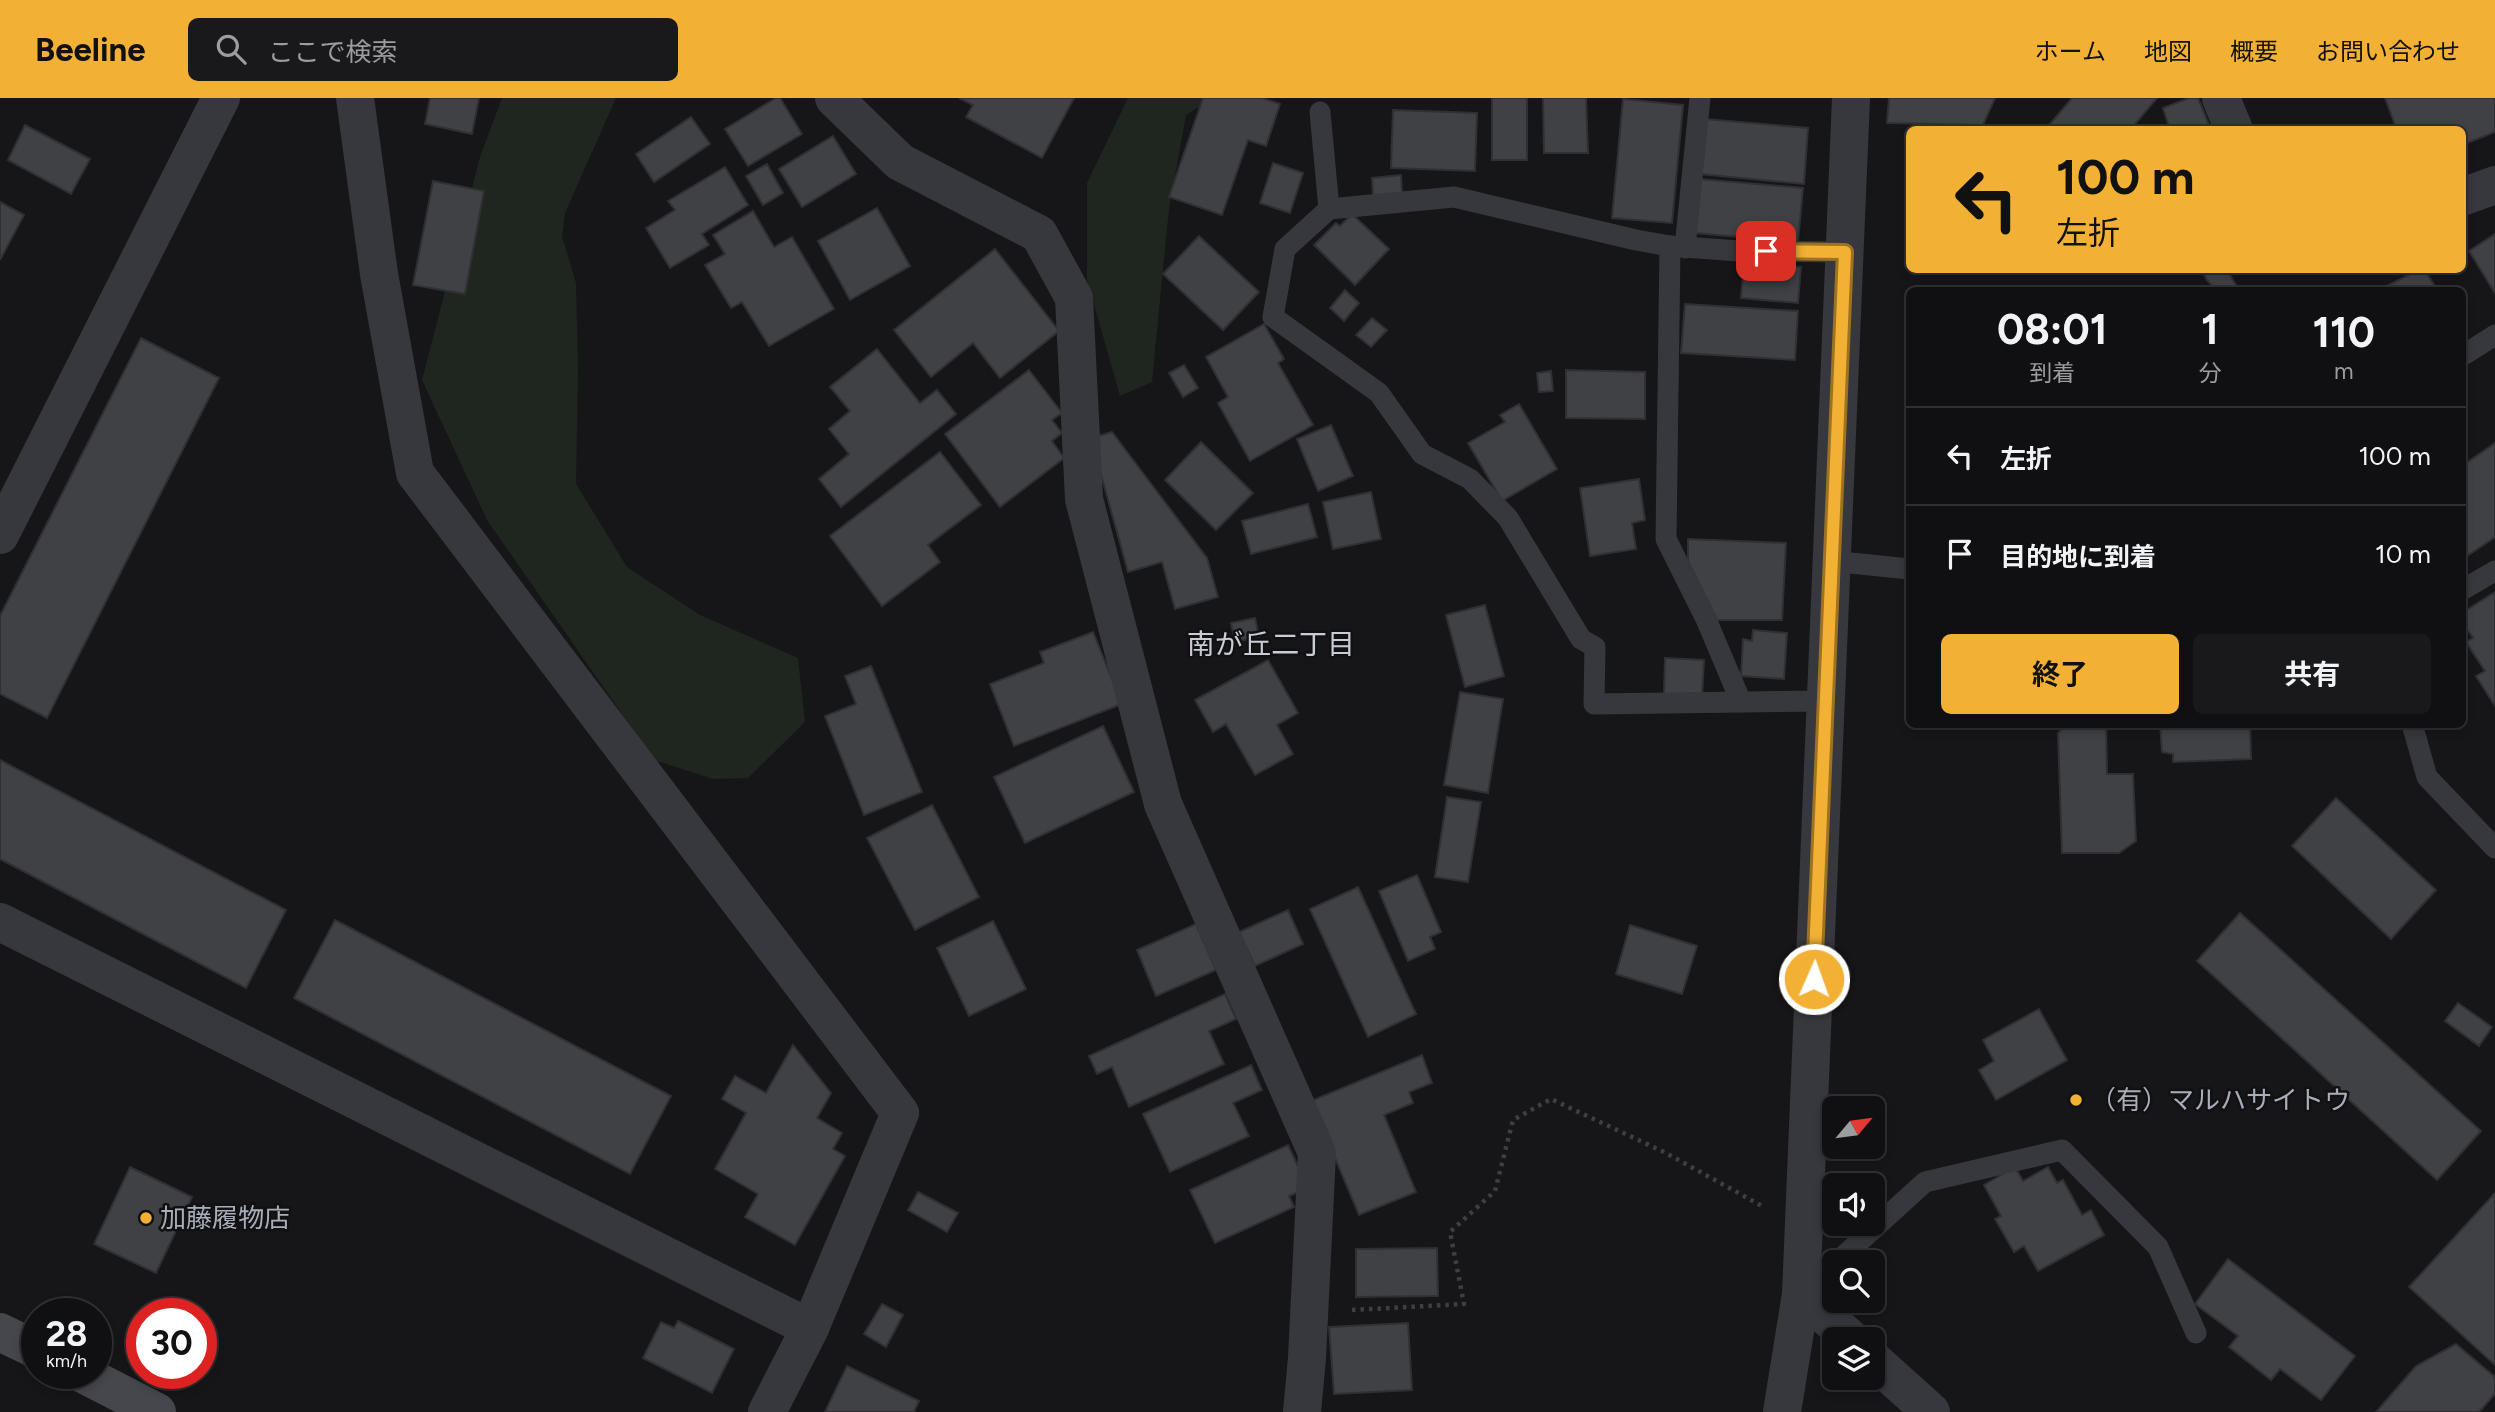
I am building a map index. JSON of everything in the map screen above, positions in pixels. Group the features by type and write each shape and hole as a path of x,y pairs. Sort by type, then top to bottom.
{"street":[{"path":"0,535 221,98"},
{"path":"355,98 379,274 415,473 900,1113 810,1328 767,1412"},
{"path":"834,98 900,162 1039,234 1074,298 1084,499 1163,804 1317,1153 1302,1412"},
{"path":"1782,1412 1801,1294 1851,98"},
{"path":"2221,98 2232,126"},
{"path":"2466,196 2495,185"},
{"path":"0,922 810,1328"},
{"path":"1801,1294 1838,1327"},
{"path":"0,1332 21,1342"},
{"path":"1885,1371 1931,1412"},
{"path":"112,1389 158,1412"}],"lane":[{"path":"1700,98 1677,247 1666,539 1706,620 1741,702"},
{"path":"1320,112 1329,209"},
{"path":"1825,701 1594,704 1595,647 1581,639 1508,518 1470,479 1422,454 1379,393 1338,361 1273,317 1285,249 1329,209 1454,197 1636,240 1677,247 1740,251 1845,252"},
{"path":"2466,353 2495,335"},
{"path":"1832,561 1906,569"},
{"path":"2466,588 2495,571"},
{"path":"2413,728 2427,777 2495,848"},
{"path":"1849,1250 1925,1182 2062,1150 2158,1247 2196,1333"},
{"path":"1801,1294 1822,1275"}],"path":[{"path":"1309,1313 1464,1304 1450,1232 1495,1191 1513,1120 1551,1099 1664,1152 1804,1228"}],"shaded area":[{"path":"502,98 616,98 565,213 562,236 576,283 576,484 627,567 700,615 798,658 805,722 748,778 713,779 654,760 487,520 422,380 480,157"},
{"path":"1128,98 1213,98 1186,115 1169,208 1152,382 1120,396 1087,280 1087,183"}],"building":[{"path":"430,98 479,98 472,134 425,124"},
{"path":"780,98 802,134 748,166 725,129"},
{"path":"959,98 1074,98 1042,158 966,117 973,105"},
{"path":"1203,98 1262,98 1280,104 1266,146 1248,140 1222,215 1169,197"},
{"path":"1492,98 1527,98 1527,160 1492,160"},
{"path":"1543,98 1586,98 1588,153 1544,153"},
{"path":"1889,98 1995,98 1983,125 1887,123"},
{"path":"2072,98 2157,98 2133,126 2048,126"},
{"path":"2189,98 2198,98 2209,126 2169,126 2163,108"},
{"path":"2385,98 2495,98 2495,132 2466,143 2466,126 2396,126"},
{"path":"1623,99 1683,105 1672,223 1612,218"},
{"path":"1393,110 1477,113 1475,171 1391,168"},
{"path":"691,117 710,144 654,182 636,154"},
{"path":"1705,119 1808,128 1804,184 1700,174"},
{"path":"25,125 90,159 71,194 8,160"},
{"path":"833,136 856,174 802,207 779,169"},
{"path":"1273,163 1303,173 1290,213 1260,203"},
{"path":"767,164 783,193 763,205 746,176"},
{"path":"725,167 748,205 702,234 709,245 670,268 646,228 675,210 668,201"},
{"path":"1401,175 1402,194 1373,196 1372,178"},
{"path":"1699,179 1803,188 1798,242 1695,233"},
{"path":"433,181 484,191 465,294 413,285"},
{"path":"0,202 24,215 0,260"},
{"path":"877,208 910,266 850,300 818,241"},
{"path":"753,211 774,247 792,237 834,309 769,346 742,302 731,308 705,265 725,254 713,235"},
{"path":"1352,214 1389,249 1355,285 1314,245 1336,223 1340,226"},
{"path":"2495,234 2495,293 2469,251"},
{"path":"1199,236 1259,292 1223,330 1163,274"},
{"path":"995,249 1059,331 1000,378 973,343 931,377 894,330"},
{"path":"1744,262 1801,267 1798,303 1741,298"},
{"path":"2204,273 2229,273 2237,287 2213,287"},
{"path":"2412,273 2427,273 2435,287 2385,287"},
{"path":"1345,290 1359,303 1344,321 1330,308"},
{"path":"1685,304 1798,311 1795,360 1681,353"},
{"path":"1372,318 1387,330 1371,347 1356,335"},
{"path":"1264,324 1284,359 1278,363 1313,425 1250,461 1218,403 1228,397 1206,357"},
{"path":"141,338 219,378 47,718 0,694 0,616"},
{"path":"877,349 920,403 937,390 956,414 841,507 819,479 849,454 829,429 850,411 830,387"},
{"path":"1184,365 1198,388 1183,397 1169,373"},
{"path":"1029,370 1062,413 1052,420 1062,433 1052,441 1064,458 1000,507 945,434"},
{"path":"1566,370 1645,372 1645,419 1566,418"},
{"path":"1551,371 1553,391 1539,392 1537,373"},
{"path":"1519,404 1557,469 1502,501 1468,443 1505,422 1500,415"},
{"path":"1331,425 1353,476 1318,491 1297,439"},
{"path":"1112,432 1207,558 1218,597 1175,609 1162,562 1128,572 1091,438"},
{"path":"1201,442 1253,493 1216,530 1165,480"},
{"path":"2495,443 2495,537 2466,557 2466,463"},
{"path":"940,452 981,505 928,545 940,562 882,606 830,536"},
{"path":"1639,479 1645,520 1632,523 1636,549 1590,556 1580,488"},
{"path":"1371,492 1381,539 1333,549 1323,502"},
{"path":"1308,504 1317,537 1251,554 1242,521"},
{"path":"1688,539 1786,543 1782,620 1717,620 1688,561"},
{"path":"2495,592 2495,706 2476,676 2485,671 2466,642 2473,638 2466,628 2466,610"},
{"path":"1485,605 1504,676 1465,687 1446,615"},
{"path":"1255,618 1259,637 1235,642 1231,623"},
{"path":"1753,630 1787,633 1784,679 1741,676 1743,639 1752,641"},
{"path":"1093,632 1122,704 1014,746 990,684 1044,663 1040,652"},
{"path":"1665,658 1704,660 1702,696 1664,694"},
{"path":"1268,660 1298,713 1277,725 1293,754 1255,775 1226,724 1213,732 1195,700"},
{"path":"871,666 922,792 864,815 825,716 856,704 845,676"},
{"path":"1460,692 1503,699 1488,793 1444,785"},
{"path":"1103,726 1134,792 1025,843 994,777"},
{"path":"2063,728 2106,728 2107,774 2133,774 2136,841 2119,853 2062,853 2058,733"},
{"path":"2160,728 2250,728 2251,759 2173,762 2173,754 2162,752"},
{"path":"0,760 286,910 246,988 0,859"},
{"path":"1447,797 1481,802 1468,882 1435,877"},
{"path":"2336,798 2436,890 2391,939 2292,846"},
{"path":"932,805 979,897 915,930 867,838"},
{"path":"1417,875 1441,932 1430,937 1435,949 1408,961 1379,891"},
{"path":"1358,887 1416,1014 1368,1037 1310,909"},
{"path":"1288,910 1303,944 1255,966 1239,932"},
{"path":"2240,913 2481,1131 2437,1180 2197,961"},
{"path":"335,920 671,1096 630,1174 294,998"},
{"path":"993,921 1026,989 969,1016 937,948"},
{"path":"1196,924 1216,970 1156,996 1137,950"},
{"path":"1630,925 1697,946 1682,994 1616,974"},
{"path":"1225,994 1236,1019 1209,1031 1224,1064 1129,1107 1112,1067 1097,1074 1089,1056"},
{"path":"2458,1003 2492,1027 2479,1046 2445,1021"},
{"path":"2039,1009 2067,1060 1996,1100 1979,1070 1994,1061 1983,1040"},
{"path":"793,1045 831,1093 817,1118 842,1133 833,1149 845,1156 795,1245 745,1217 758,1194 715,1169 746,1113 722,1099 735,1076 766,1093"},
{"path":"1422,1055 1432,1083 1409,1092 1413,1103 1384,1115 1416,1192 1359,1215 1311,1101"},
{"path":"1251,1065 1262,1090 1233,1103 1249,1136 1170,1172 1143,1114"},
{"path":"1288,1145 1308,1188 1289,1196 1294,1207 1215,1243 1190,1190"},
{"path":"130,1167 192,1197 156,1273 94,1244"},
{"path":"2015,1167 2023,1181 2048,1167 2057,1183 2063,1180 2082,1215 2091,1210 2104,1235 2038,1271 2024,1246 2014,1252 1995,1219 2001,1216 1984,1185"},
{"path":"918,1192 958,1213 947,1232 908,1210"},
{"path":"2495,1193 2495,1365 2409,1287"},
{"path":"1437,1248 1438,1296 1356,1297 1356,1249"},
{"path":"2228,1259 2355,1356 2321,1400 2280,1369 2271,1380 2229,1347 2238,1336 2195,1304"},
{"path":"882,1304 903,1315 886,1347 864,1334"},
{"path":"678,1321 734,1349 712,1393 643,1358 661,1322 674,1328"},
{"path":"1408,1323 1412,1390 1334,1394 1329,1327"},
{"path":"2456,1344 2495,1377 2495,1394 2479,1412 2376,1412 2416,1366"},
{"path":"847,1366 919,1401 914,1412 825,1412"}],"place":[{"name":"（有）マルハサイトウ","path":"2076,1100"},
{"name":"加藤履物店","path":"146,1218"}],"district":[{"name":"南が丘二丁目","path":"1271,644"}],"route":[{"path":"1766,251 1845,252 1814,979"}]}
